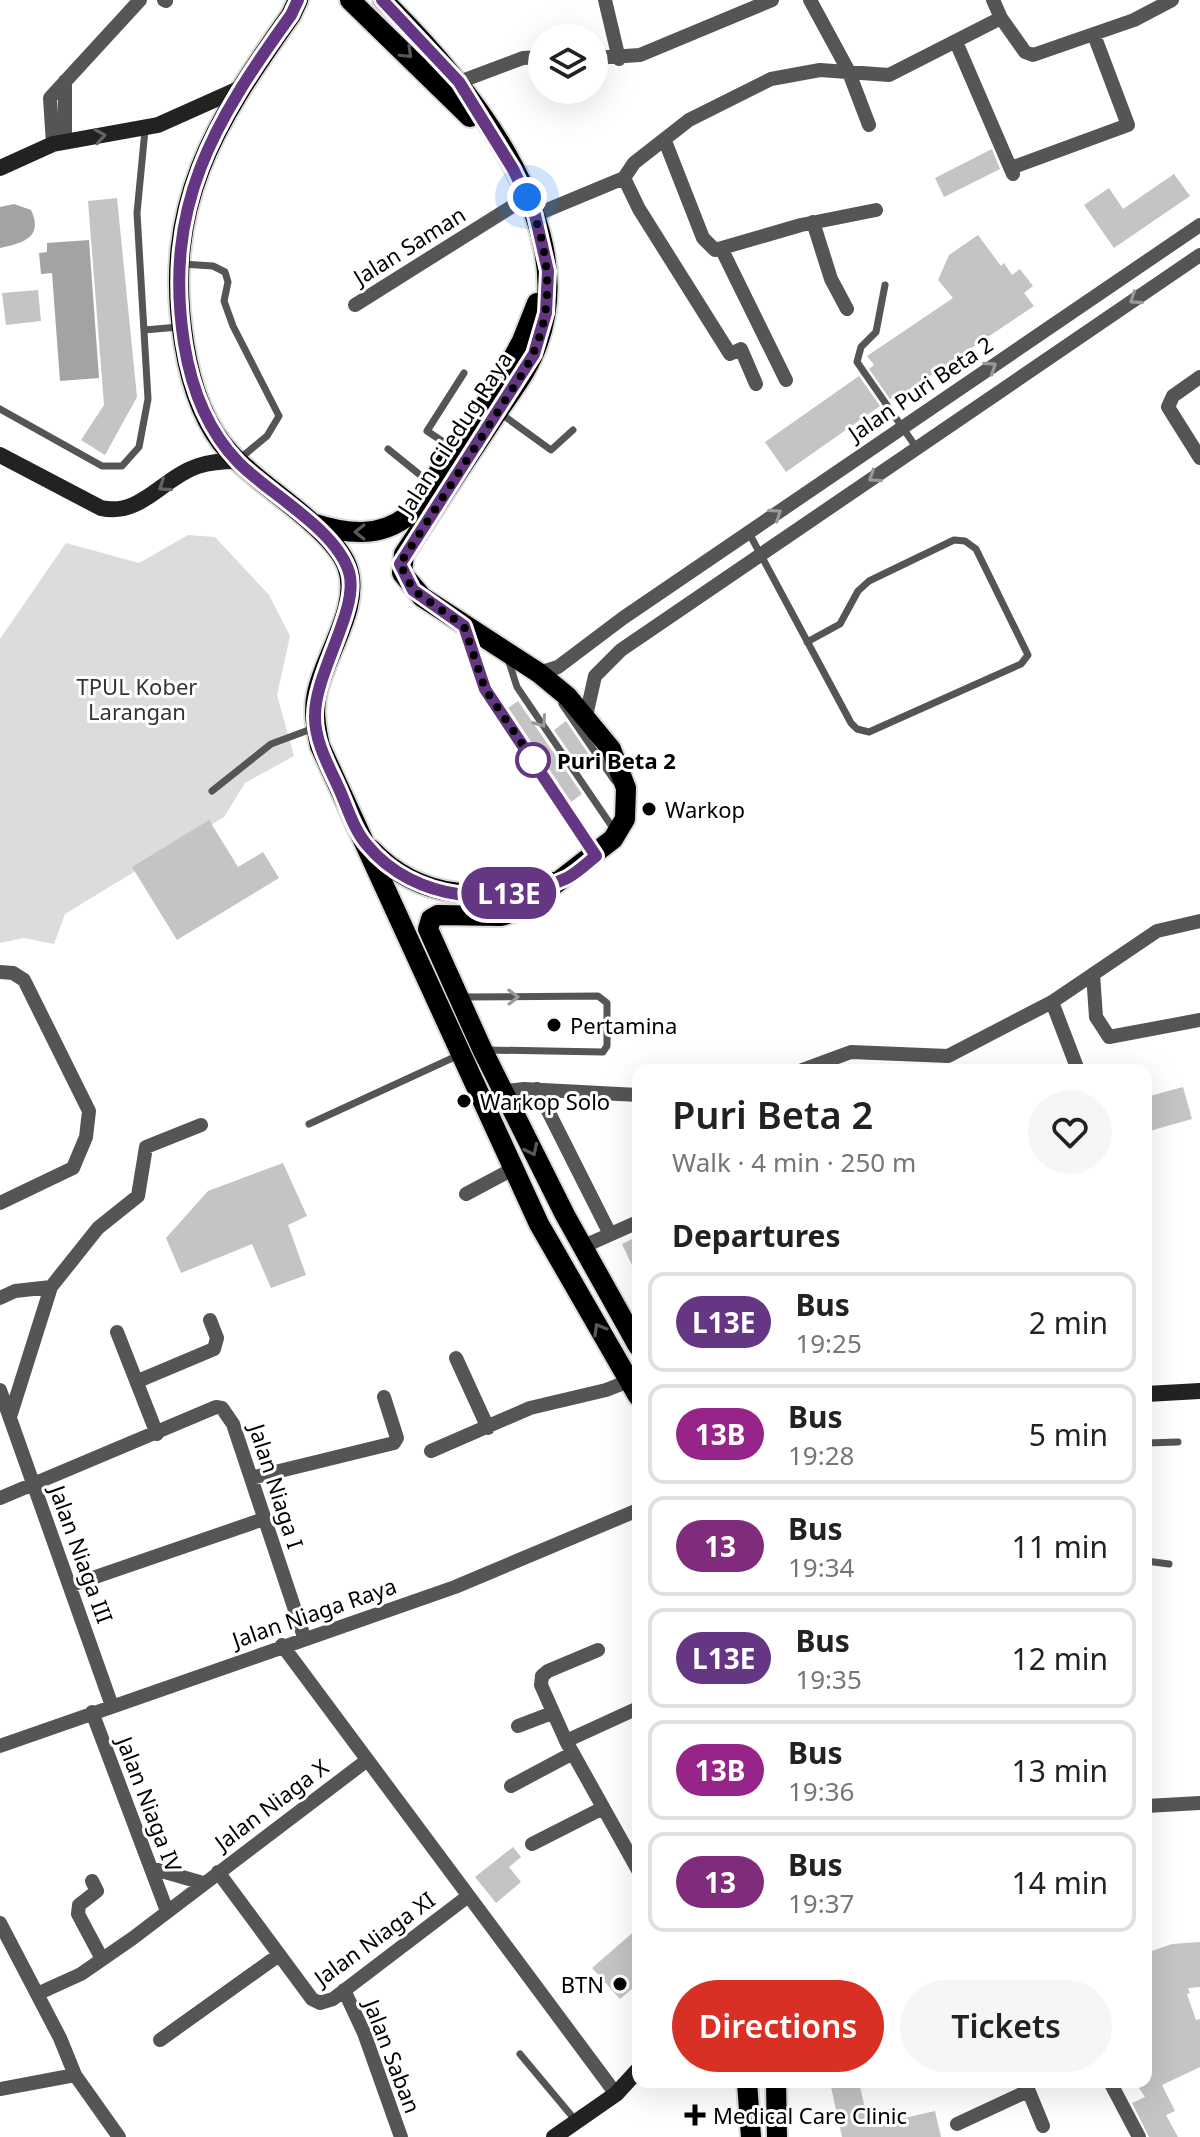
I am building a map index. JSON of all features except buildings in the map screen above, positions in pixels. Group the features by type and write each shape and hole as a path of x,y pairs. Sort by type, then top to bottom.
{"main road":[{"path":"313,0 294,8 243,87 194,185 183,219 187,264 181,327 199,400 213,430 237,461 309,522 342,557 350,578 349,599 317,691 316,728 320,746 539,1224 632,1386"},
{"path":"350,0 501,149"},
{"name":"Jalan Ciledug Raya","path":"383,0 459,82 501,149 531,206 544,248 548,285 544,324 529,363 401,559 402,573 413,590 464,626"},
{"path":"309,522 348,532 385,529 410,514 505,374 528,329 540,291 544,248"},
{"path":"464,626 532,668 586,716 611,749 623,772 621,825 596,856 512,914 436,915 429,923 430,934 482,1049 582,1247 631,1318"},
{"path":"360,835 397,872 447,893 494,895 567,878"},
{"path":"747,2088 751,2137"},
{"path":"776,2088 777,2137"}],"street":[{"path":"59,143 50,98 140,0"},
{"path":"605,0 619,59"},
{"path":"608,59 619,59 653,50 772,0"},
{"path":"810,0 848,70 869,125"},
{"path":"993,0 1001,18 1025,52 1033,55 1094,35 1172,0"},
{"path":"756,384 741,349 730,354 639,209 624,178 634,163 689,120 771,79 794,72 848,70 889,75 1001,18"},
{"path":"956,42 1012,171 1128,125 1094,35"},
{"path":"459,82 528,58"},
{"path":"0,168 59,143 145,129 243,87"},
{"path":"665,141 708,247 722,250 813,222 876,210"},
{"name":"Jalan Saman","path":"355,305 531,206 624,178"},
{"path":"813,222 831,279 847,309"},
{"name":"Jalan Puri Beta 2","path":"532,668 558,667 902,427 1200,225"},
{"path":"722,250 786,380"},
{"path":"586,716 595,676 621,650 1200,255"},
{"path":"1200,377 1173,396 1168,407 1200,458"},
{"path":"0,455 101,508 117,512 144,501 199,465 237,461"},
{"path":"837,472 851,492"},
{"path":"666,590 682,608"},
{"path":"605,632 621,650"},
{"path":"818,1064 851,1052 948,1056 1052,1002 1157,931 1200,921"},
{"path":"0,972 13,973 24,980 89,1111 86,1137 73,1168 0,1203"},
{"path":"1093,974 1096,1017 1109,1037 1200,1020"},
{"path":"1052,1002 1076,1064"},
{"path":"537,1089 610,1234"},
{"path":"477,1094 537,1089 632,1095"},
{"path":"10,1417 51,1287 91,1236 138,1196 146,1147 201,1125"},
{"path":"466,1194 513,1169"},
{"path":"582,1247 632,1225"},
{"path":"0,1298 15,1291 51,1287"},
{"path":"138,1381 214,1349 217,1338 210,1320"},
{"path":"117,1332 157,1434"},
{"path":"456,1358 488,1428"},
{"path":"431,1451 530,1408 606,1390 632,1388"},
{"name":"Jalan Niaga III","path":"0,1390 72,1585 112,1706"},
{"path":"1152,1394 1200,1391"},
{"path":"251,1478 394,1443 397,1438 384,1397"},
{"name":"Jalan Niaga I","path":"0,1498 216,1407 222,1408 233,1424 304,1637"},
{"name":"Jalan Niaga Raya","path":"0,1746 304,1637 455,1587 632,1513"},
{"path":"72,1585 264,1519"},
{"path":"282,1645 616,2094"},
{"path":"598,1650 542,1676 541,1685 569,1747 632,1859"},
{"path":"511,1786 569,1747 632,1711"},
{"name":"Jalan Niaga IV","path":"92,1712 167,1911"},
{"path":"518,1726 552,1713"},
{"name":"Jalan Niaga X","path":"37,1994 102,1959 366,1761"},
{"path":"1152,1806 1200,1803"},
{"path":"532,1844 603,1808"},
{"path":"151,1868 203,1883"},
{"name":"Jalan Niaga XI","path":"218,1872 312,1999 320,2003 344,1990 467,1897"},
{"path":"92,1881 97,1891 79,1905 78,1914 102,1959"},
{"path":"0,1923 75,2075 119,2137"},
{"path":"160,2040 279,1955"},
{"name":"Jalan Saban","path":"344,1990 364,2033 401,2137"},
{"path":"0,2089 75,2075"},
{"path":"554,2137 616,2094 632,2077"},
{"path":"957,2124 1022,2088"},
{"path":"1027,2088 1043,2126"},
{"path":"1113,2088 1139,2137"}],"lane":[{"path":"0,409 102,466 122,466 139,447 148,399 137,213 145,129"},
{"path":"187,264 213,266 228,276 224,301 233,326 279,416 267,436 237,461"},
{"path":"885,285 876,332 861,347 857,362 916,448"},
{"path":"144,330 181,327"},
{"path":"456,450 427,431 464,373"},
{"path":"498,411 551,450 573,430"},
{"path":"388,449 432,484"},
{"path":"402,461 408,452"},
{"path":"749,533 807,642 851,723 862,732 869,732 1021,664 1028,655 976,549 965,541 954,540 869,581 858,591 840,624 807,642"},
{"path":"464,626 485,689 596,856"},
{"path":"506,653 517,687 621,825"},
{"path":"532,668 607,767 620,790 621,825"},
{"path":"212,791 271,744 316,728"},
{"path":"309,1124 459,1055 482,1049 596,1054 607,1046 607,1003 598,996 454,988 433,997"},
{"path":"1152,1443 1178,1442"},
{"path":"1152,1562 1169,1564"},
{"path":"520,2054 578,2123"}],"green space":[{"name":"TPUL Kober Larangan","path":"188,535 215,537 269,595 290,636 277,695 294,756 245,783 224,817 65,914 54,944 24,938 0,943 0,639 66,543 139,563"}],"shaded area":[{"path":"14,204 31,210 35,227 29,238 0,248 0,207"},
{"path":"89,240 99,378 60,381 52,273 41,274 39,253 47,252 47,243"}],"bus line":[{"name":"L13E","path":"298,0 217,132 188,203 177,264 185,351 199,400 223,445 246,470 309,522 345,562 351,585 349,599 317,691 315,721 320,746 360,835 388,866 422,885 447,893 494,895 567,878 596,856 485,689 464,626 413,590 406,582 400,564 534,354 546,313 548,271 535,215 513,169 459,82 437,55 382,0"}],"place":[{"name":"Puri Beta 2","path":"533,760"},
{"name":"Warkop","path":"649,809"},
{"name":"Pertamina","path":"554,1025"},
{"name":"Warkop Solo","path":"464,1101"},
{"name":"BTN","path":"620,1984"},
{"name":"Medical Care Clinic","path":"695,2115"}],"route":[{"path":"527,197 542,237 548,271 546,313 538,344 524,371 400,564 406,582 413,590 464,626 485,689 533,760"}]}
